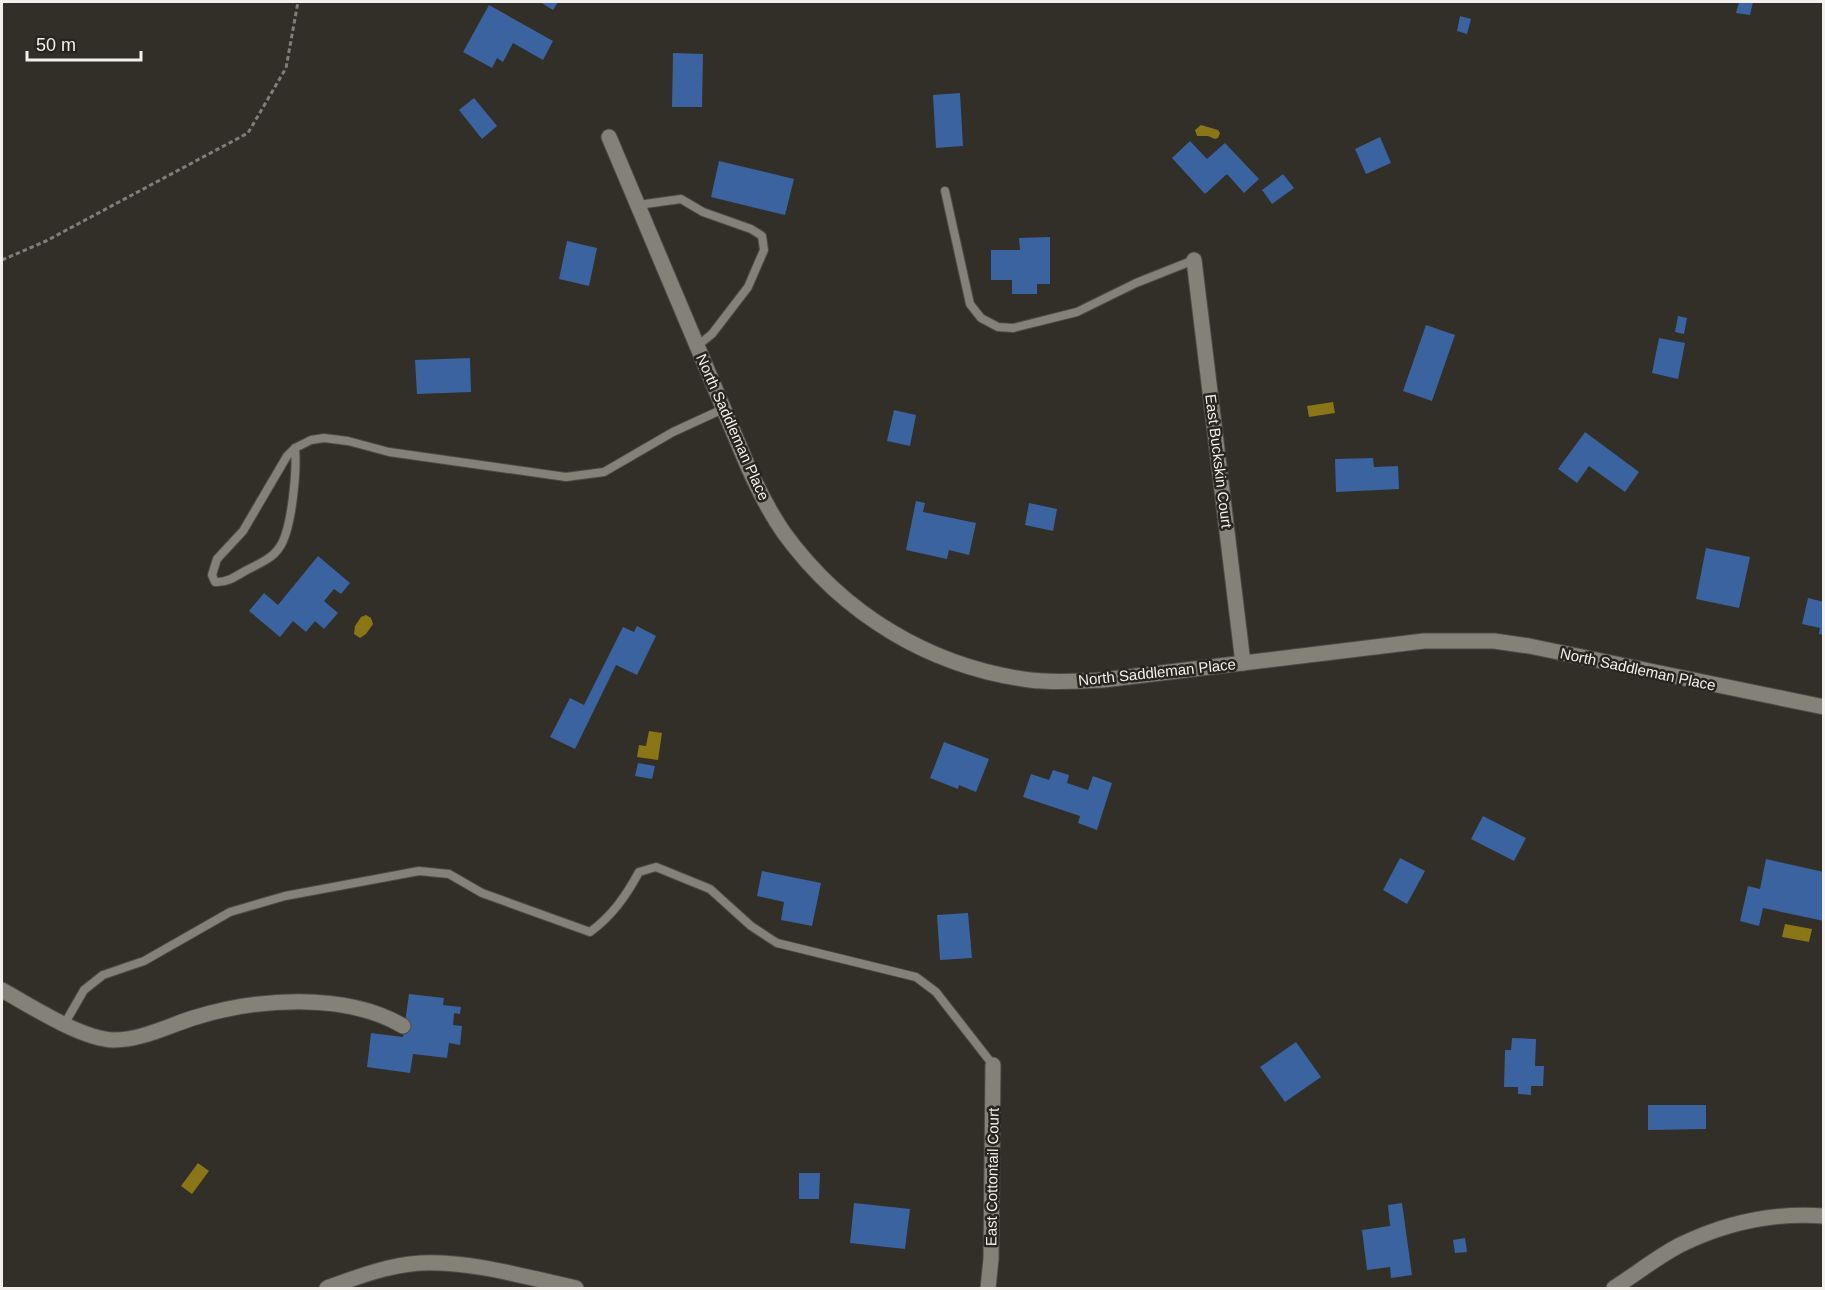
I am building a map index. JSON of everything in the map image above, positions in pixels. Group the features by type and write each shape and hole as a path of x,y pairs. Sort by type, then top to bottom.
{"street":[{"name":"North Saddleman Place","path":"609,137 723,409 764,501 782,531 828,585 855,608 899,637 930,653 998,674 1032,680 1068,682 1103,680 1424,641 1494,641 1529,646 1824,707"},
{"name":"East Buckskin Court","path":"1194,260 1244,663"},
{"path":"2,990 96,1037 113,1040 131,1039 230,1008 266,1003 302,1002 354,1008 388,1017 403,1026"},
{"name":"East Cottontail Court","path":"988,1288 991,1260 993,1065"},
{"path":"1614,1288 1679,1246 1733,1224 1772,1216 1824,1216"},
{"path":"327,1288 390,1267 419,1263 449,1263 576,1288"}],"lane":[{"path":"945,191 970,304 981,318 998,327 1013,328 1077,312 1136,283 1194,260"},
{"path":"638,205 681,199 703,212 751,228 762,236 764,250 748,287 712,334 697,346"},
{"path":"295,448 296,462 290,514 279,549 267,559 236,576 222,583 215,582 212,575 217,559 243,531 287,456 295,448 311,440 348,441 389,452 566,477 604,472 673,432 723,409"},
{"path":"65,1023 84,990 103,975 144,961 230,912 285,896 419,871 449,874 482,893 590,932 606,921 627,896 639,872 656,867 710,889 751,926 777,943 916,977 936,992 993,1065"}],"path":[{"path":"2,260 46,241 248,133 286,68 298,2"}],"shaded area":[{"path":"1201,125 1218,130 1220,133 1218,138 1197,136 1195,130"},
{"path":"1333,402 1335,413 1309,417 1307,406"},
{"path":"366,615 371,618 373,624 360,638 354,634 355,626 361,617"},
{"path":"649,731 662,733 658,760 637,757 639,745 646,746"},
{"path":"1785,924 1812,929 1809,942 1782,937"},
{"path":"198,1163 209,1171 192,1194 181,1186"}],"building":[{"path":"540,2 558,2 553,10"},
{"path":"1739,2 1753,2 1750,15 1736,13"},
{"path":"489,5 553,41 543,60 513,43 503,62 497,58 492,68 463,52"},
{"path":"1460,16 1471,19 1467,34 1457,31"},
{"path":"673,53 703,54 702,107 672,107"},
{"path":"960,93 963,146 936,148 933,95"},
{"path":"474,98 497,126 482,139 459,110"},
{"path":"1380,137 1391,163 1366,174 1355,149"},
{"path":"1190,141 1207,159 1225,143 1259,179 1244,193 1227,174 1205,194 1172,158"},
{"path":"719,161 794,179 785,215 711,197"},
{"path":"1283,174 1294,188 1272,204 1262,190"},
{"path":"1050,237 1050,284 1037,284 1037,294 1012,294 1012,280 991,280 991,250 1020,250 1019,238"},
{"path":"567,241 597,248 589,286 559,279"},
{"path":"1678,316 1687,318 1684,334 1675,332"},
{"path":"1426,325 1455,335 1432,401 1403,391"},
{"path":"1659,338 1685,343 1678,379 1652,373"},
{"path":"470,358 471,392 417,394 415,360"},
{"path":"894,410 916,415 910,446 887,441"},
{"path":"1585,432 1639,472 1625,492 1589,466 1577,483 1558,469"},
{"path":"1373,458 1374,467 1398,466 1399,489 1336,492 1335,459"},
{"path":"916,501 925,503 923,512 976,523 969,555 949,550 947,559 906,550"},
{"path":"1029,503 1057,509 1053,531 1025,525"},
{"path":"1706,548 1750,557 1739,608 1696,599"},
{"path":"318,556 350,583 341,594 334,589 324,601 338,613 324,629 315,621 306,632 293,621 280,637 249,611 264,593 278,605"},
{"path":"1808,598 1824,602 1824,635 1819,634 1820,628 1802,624"},
{"path":"637,626 656,636 637,675 616,665 575,749 550,737 570,698 584,705 623,627 634,632"},
{"path":"944,742 989,759 976,792 959,785 958,789 930,778"},
{"path":"638,763 655,766 652,779 635,776"},
{"path":"1053,770 1069,775 1067,783 1088,790 1093,776 1112,783 1097,830 1078,823 1080,816 1023,797 1031,774 1049,780"},
{"path":"1483,816 1526,838 1514,861 1471,839"},
{"path":"1400,858 1425,871 1407,904 1383,890"},
{"path":"1766,859 1824,872 1824,921 1763,908 1759,926 1740,921 1748,886 1760,889"},
{"path":"762,871 821,883 812,926 781,920 784,902 757,896"},
{"path":"968,913 972,958 940,960 937,915"},
{"path":"409,994 444,998 443,1005 461,1007 460,1014 454,1013 453,1025 462,1026 460,1045 449,1043 447,1058 413,1054 410,1073 367,1067 371,1033 403,1037"},
{"path":"1512,1038 1536,1039 1535,1066 1544,1066 1543,1086 1531,1086 1531,1095 1518,1094 1518,1087 1504,1087 1505,1050 1511,1050"},
{"path":"1296,1042 1321,1077 1285,1102 1260,1067"},
{"path":"1648,1105 1706,1105 1706,1129 1648,1130"},
{"path":"799,1173 820,1173 819,1199 799,1199"},
{"path":"854,1203 910,1209 905,1249 850,1243"},
{"path":"1402,1203 1412,1275 1391,1278 1390,1267 1367,1270 1362,1230 1390,1226 1388,1205"},
{"path":"1465,1238 1467,1252 1455,1253 1453,1240"}]}
